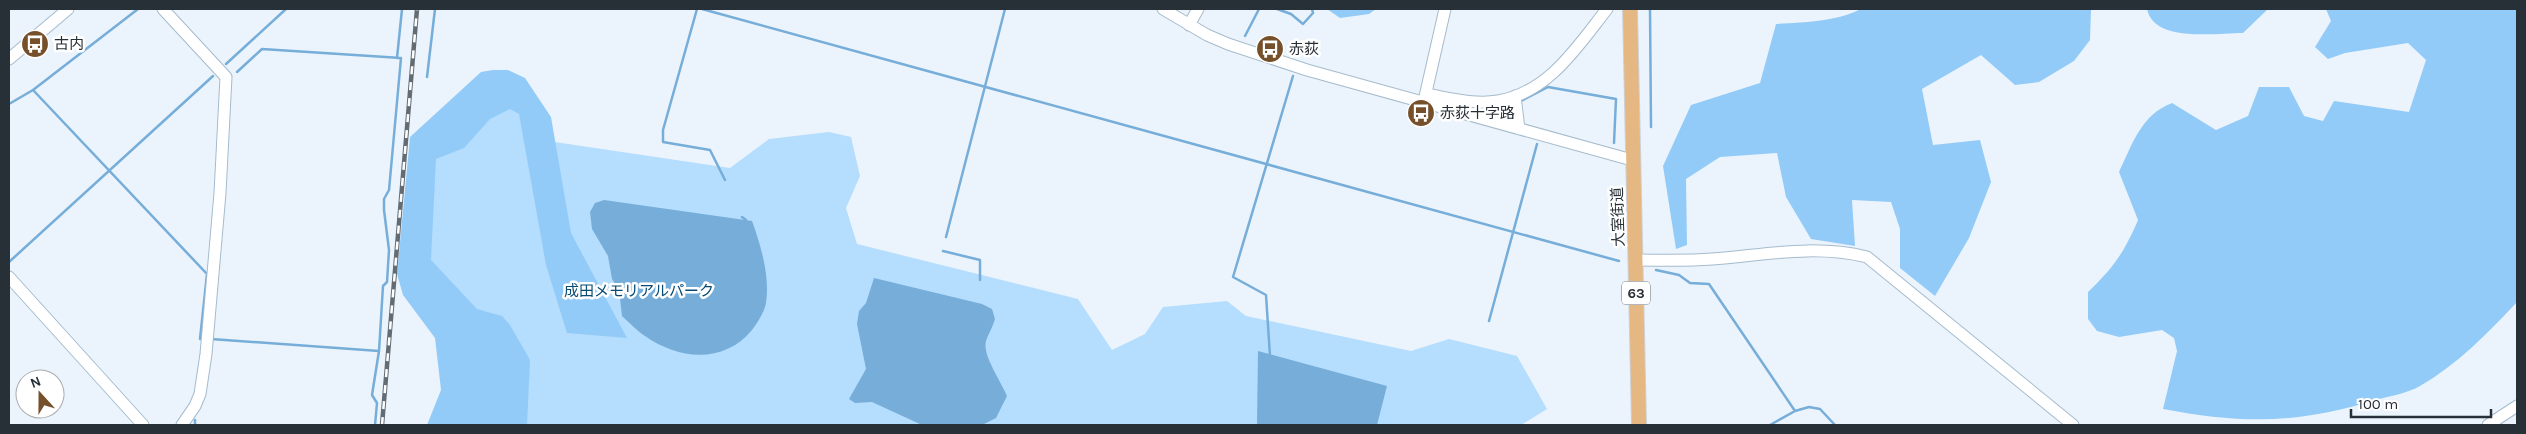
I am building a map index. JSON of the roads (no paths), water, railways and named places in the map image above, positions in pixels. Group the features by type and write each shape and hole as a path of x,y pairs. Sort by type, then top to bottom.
{"main road":[{"name":"大室街道","path":"1630,9 1639,425"}],"street":[{"path":"9,59 68,9"},
{"path":"163,9 226,77 220,194 206,354 200,394 195,406 182,425"},
{"path":"1164,9 1228,44 1425,98 1519,129 1632,160"},
{"path":"1189,24 1198,9"},
{"path":"1425,98 1445,9"},
{"path":"1425,98 1480,102 1498,101 1532,88 1558,70 1607,9"},
{"path":"1515,96 1519,129"},
{"path":"1635,260 1711,260 1811,249 1835,250 1867,256 2073,425"},
{"path":"9,277 142,425"},
{"path":"2488,425 2517,406"}],"waterway":[{"path":"9,104 33,90 138,9"},
{"path":"226,64 286,9"},
{"path":"397,58 402,9"},
{"path":"427,77 435,9"},
{"path":"697,9 663,130 663,142 710,150 725,180"},
{"path":"702,9 1619,261"},
{"path":"946,237 1005,9"},
{"path":"1245,36 1259,9"},
{"path":"1277,9 1291,14 1303,24 1313,13 1312,9"},
{"path":"1650,9 1651,127"},
{"path":"237,72 262,49 401,58 389,190 384,199 389,250 387,282 383,286 379,351 372,395 377,403 375,425"},
{"path":"9,262 213,76"},
{"path":"1270,356 1266,295 1233,277 1293,76"},
{"path":"1521,101 1548,87 1616,99 1614,143"},
{"path":"33,90 207,274 200,339 203,339"},
{"path":"1489,321 1537,144"},
{"path":"742,217 746,220"},
{"path":"943,251 980,260 980,280"},
{"path":"1656,270 1679,275 1690,283 1709,284 1795,411 1809,407 1820,409 1835,425"},
{"path":"211,339 379,351"},
{"path":"1770,425 1795,411"},
{"path":"195,420 195,425"}],"railway":[{"path":"382,425 417,9"}],"place":[{"name":"古内","path":"35,44"},
{"name":"赤荻","path":"1270,49"},
{"name":"赤荻十字路","path":"1421,113"}],"park label":[{"name":"成田メモリアルパーク","path":"639,291"}]}
